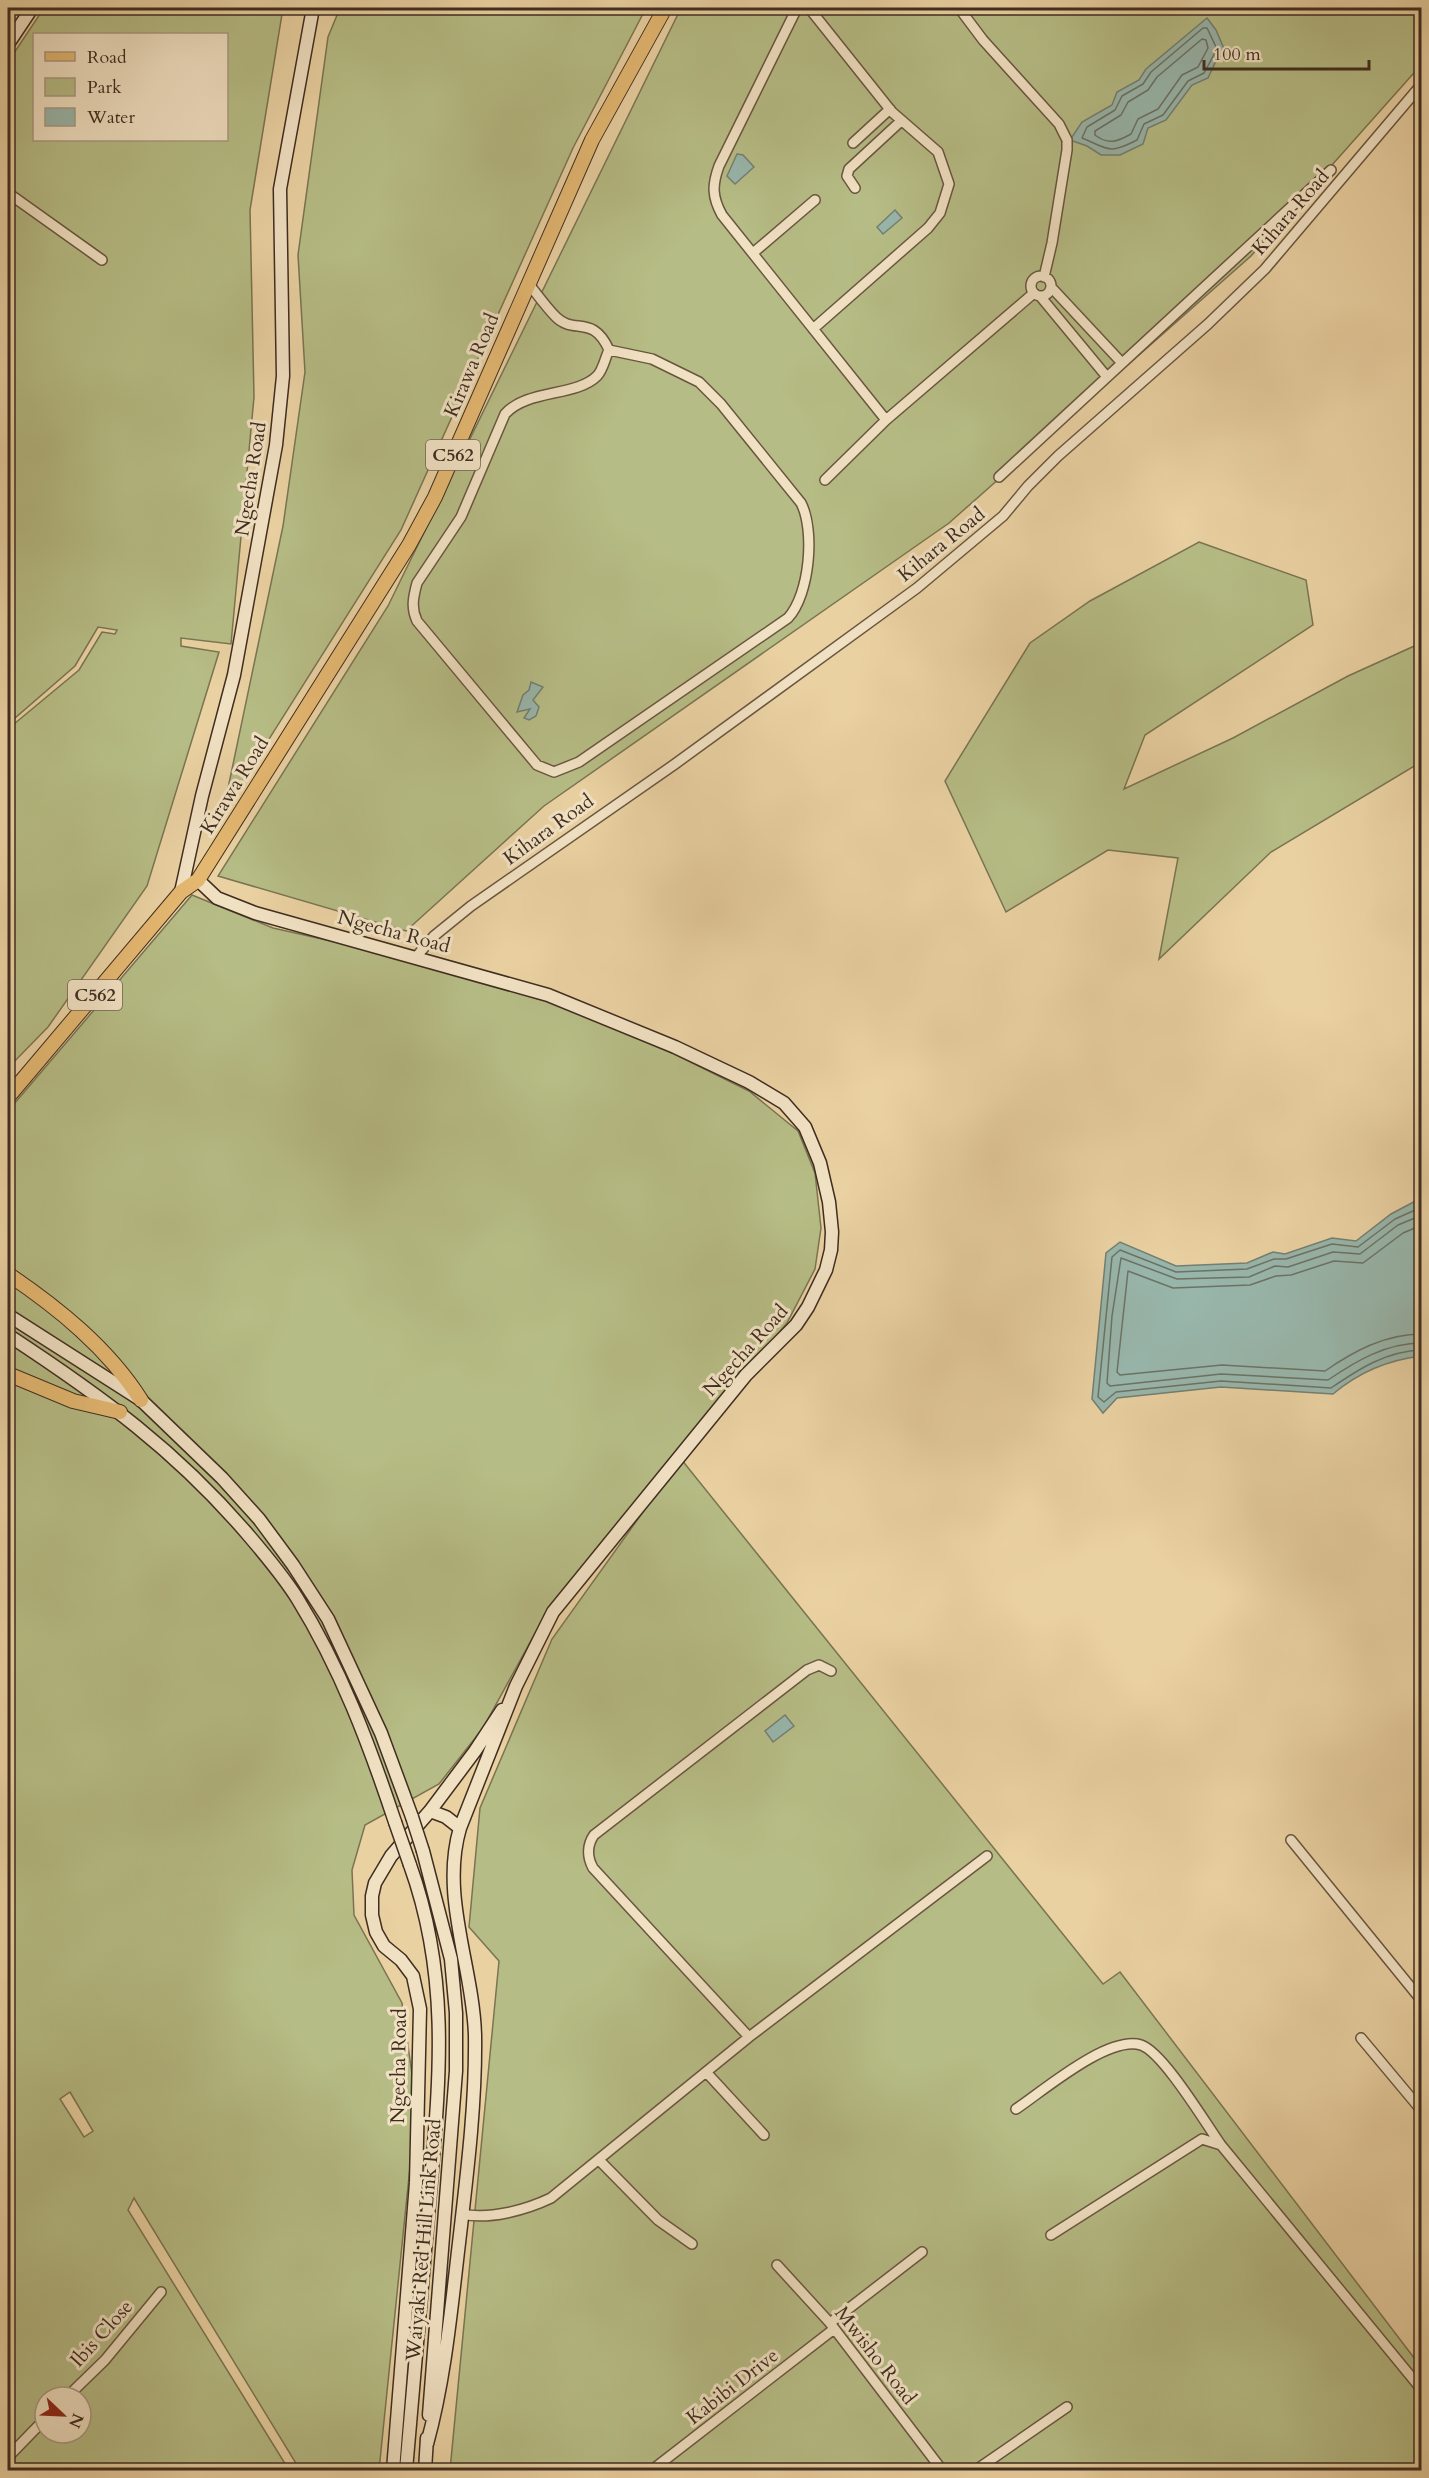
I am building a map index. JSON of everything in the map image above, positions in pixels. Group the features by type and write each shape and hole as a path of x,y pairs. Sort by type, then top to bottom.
{"main road":[{"path":"8,44 32,8"},
{"name":"Ngecha Road","path":"181,892 202,796 234,675 276,444 283,376 280,189 314,8"},
{"name":"Kirawa Road","path":"198,880 409,544 435,497 592,140 665,8"},
{"path":"181,892 198,880"},
{"name":"Ngecha Road","path":"198,880 217,898 255,913 485,975 580,1006 749,1082 784,1103 805,1127 820,1163 829,1202 831,1250 822,1278 808,1307 796,1326 746,1375 660,1484 571,1588 539,1636 516,1686 460,1828 455,1846 454,1879 461,1942 471,1991 475,2036 475,2096 444,2368 427,2444"},
{"name":"C562","path":"8,1097 181,892"},
{"path":"8,1274 50,1303 88,1338 126,1377 141,1400"},
{"path":"8,1316 141,1400"},
{"path":"8,1335 120,1412"},
{"path":"8,1374 73,1401 120,1412"},
{"name":"Waiyaki Red Hill Link Road","path":"141,1400 222,1478 259,1519 309,1589 349,1662 381,1732 423,1851 451,1959 456,2013 456,2071 425,2470"},
{"name":"Waiyaki Red Hill Link Road","path":"120,1412 191,1472 275,1566 297,1598 347,1691 368,1742 410,1865 432,1944 441,2020 438,2093 405,2400 406,2470"},
{"name":"Ngecha Road","path":"393,2470 405,2400 416,2183 420,2009 413,1976 384,1946 374,1924 372,1905 375,1883 382,1869 475,1751 516,1686"},
{"path":"430,1811 446,1817 460,1828"}],"street":[{"path":"798,8 714,177 713,194 718,207 753,253 886,420"},
{"path":"809,8 890,109 938,152 949,184 947,198 940,213 927,228 813,329"},
{"path":"959,8 982,40 1064,132 1066,150 1052,243 1044,277"},
{"name":"Kihara Road","path":"416,957 434,936 471,906 675,764 909,594 1004,516 1028,486 1058,456 1215,317 1265,269 1422,84"},
{"path":"853,143 890,109"},
{"path":"855,189 847,176 849,170 901,121"},
{"path":"999,477 1331,170"},
{"path":"8,193 102,260"},
{"path":"753,253 815,200"},
{"path":"1044,277 1122,363"},
{"path":"1044,277 1033,282 1037,295 1107,377"},
{"path":"528,283 556,317 588,326 601,335 609,350 600,373 590,382 518,402 505,414 462,517 417,583 412,611 417,621 537,765 554,772 579,762 788,618 799,602 810,540 810,528 801,503 710,392 685,374 652,359 609,350"},
{"path":"825,480 886,420 1037,295 1046,295 1051,287"},
{"path":"749,2037 593,1868 588,1853 590,1841 594,1835 807,1670 819,1665 831,1671"},
{"path":"1291,1840 1422,2001"},
{"path":"462,2214 480,2218 540,2203 550,2198 749,2037 987,1856"},
{"path":"1361,2038 1422,2111"},
{"path":"1016,2109 1100,2053 1116,2046 1140,2045 1150,2051 1180,2085 1221,2145 1422,2390"},
{"path":"707,2073 764,2135"},
{"path":"1051,2235 1202,2139 1221,2145"},
{"path":"599,2160 658,2220 692,2244"},
{"name":"Kabibi Drive","path":"652,2470 922,2252"},
{"name":"Mwisho Road","path":"777,2265 832,2326 942,2470"},
{"name":"Ibis Close","path":"79,2385 105,2360 161,2292"},
{"path":"976,2470 1067,2407"},
{"path":"8,2457 33,2431"}],"green space":[{"path":"44,8 283,8 250,210 254,397 231,644 181,638 181,646 219,652 147,886 48,1027 8,1068 8,729 79,670 102,632 115,634 117,630 98,627 75,666 8,724 8,62"},
{"path":"340,8 646,8 573,148 401,530 223,812 283,526 305,372 298,255 328,37"},
{"path":"681,8 1421,8 1421,65 1251,256 949,523 544,806 406,931 218,876 388,606"},
{"path":"1199,542 1306,580 1313,625 1145,735 1124,789 1233,738 1348,676 1421,643 1421,762 1271,852 1159,959 1178,858 1108,850 1006,912 945,781 1030,643 1090,601"},
{"path":"192,895 273,928 371,950 581,1008 749,1091 798,1131 815,1173 821,1228 815,1269 787,1323 550,1606 483,1728 439,1784 365,1825 352,1870 354,1915 402,2003 412,2074 412,2147 379,2470 300,2470 134,2198 128,2210 289,2470 8,2470 8,1111","holes":["70,2092 93,2131 84,2137 60,2099"]},
{"path":"681,1459 1103,1984 1120,1972 1421,2367 1421,2470 450,2470 499,1961 469,1927 480,1808 552,1639"}],"water":[{"path":"1207,18 1216,30 1225,51 1216,61 1208,78 1192,85 1166,120 1148,128 1143,144 1120,155 1101,155 1087,146 1070,140 1082,122 1112,105 1117,92 1139,80 1146,69"},
{"path":"737,154 743,155 754,167 735,184 727,176"},
{"path":"895,210 902,218 883,234 877,227"},
{"path":"531,682 543,687 533,700 539,707 536,716 529,720 524,718 530,709 517,712"},
{"path":"1421,1198 1421,1356 1374,1368 1353,1379 1333,1394 1221,1387 1117,1398 1103,1413 1092,1399 1106,1253 1120,1242 1176,1266 1247,1263 1273,1252 1285,1254 1332,1238 1356,1241 1391,1214"},
{"path":"785,1715 794,1726 773,1742 765,1731"}]}
